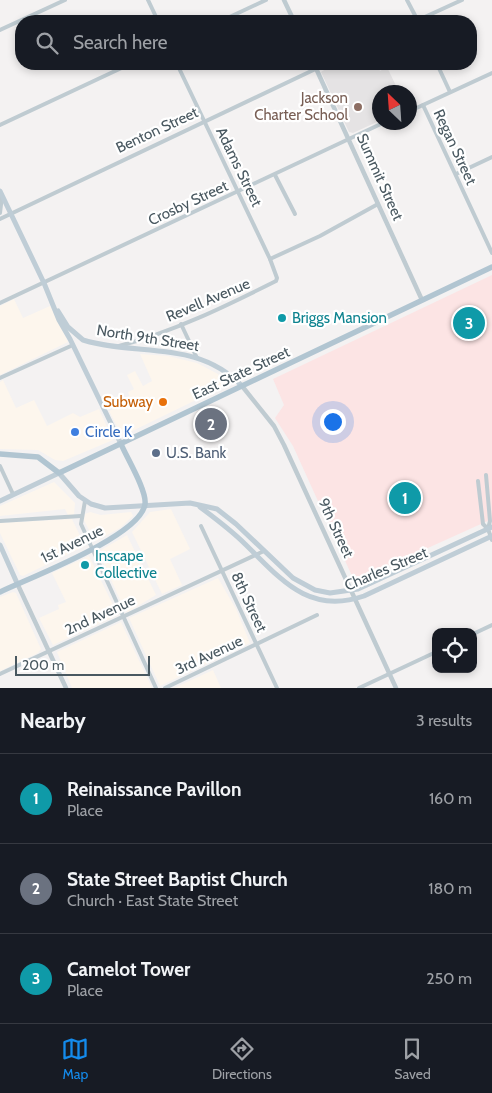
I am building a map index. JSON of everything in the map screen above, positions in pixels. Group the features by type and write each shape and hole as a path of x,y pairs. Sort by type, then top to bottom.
{"main road":[{"path":"1,192 48,291 59,320 121,444 144,496 145,506"},
{"name":"East State Street","path":"0,501 492,267"},
{"name":"North 9th Street","path":"48,291 68,328 83,340 197,358 228,372 242,386"},
{"path":"0,454 38,457 59,473"},
{"name":"Charles Street","path":"59,473 79,496 105,508 177,503 209,506 225,514 303,586 330,593 352,591 490,528"},
{"name":"1st Avenue","path":"0,592 92,549 134,524 145,506"},
{"name":"Charles Street","path":"199,506 224,524 292,588 309,597 333,601 356,598 491,537"},
{"path":"0,544 17,583"}],"street":[{"path":"32,15 65,0"},
{"path":"148,0 155,15"},
{"path":"234,15 266,0"},
{"path":"284,0 291,15"},
{"path":"408,0 414,15"},
{"path":"430,15 462,0"},
{"path":"0,30 15,23"},
{"path":"0,125 117,70"},
{"name":"Adams Street","path":"180,70 270,259 277,275 276,281"},
{"name":"Benton Street","path":"0,219 10,212 204,121 307,70"},
{"name":"Summit Street","path":"317,70 422,300"},
{"name":"Regan Street","path":"441,70 450,92"},
{"path":"417,108 492,73"},
{"name":"Regan Street","path":"423,105 492,253"},
{"name":"Crosby Street","path":"0,303 372,128"},
{"path":"456,174 492,157"},
{"path":"275,175 295,214"},
{"path":"0,213 2,207 1,192"},
{"path":"270,259 320,236 378,204"},
{"name":"Revell Avenue","path":"119,346 181,324 276,281"},
{"path":"181,324 197,358"},
{"path":"0,378 73,345"},
{"name":"9th Street","path":"242,386 274,426 356,598 396,688"},
{"path":"0,466 14,494"},
{"path":"486,475 491,537"},
{"path":"478,481 483,524 490,528"},
{"path":"86,500 81,516 81,524 156,688"},
{"path":"0,521 81,516"},
{"name":"8th Street","path":"202,526 277,688"},
{"name":"2nd Avenue","path":"0,674 264,551"},
{"path":"17,583 66,688"},
{"name":"3rd Avenue","path":"165,688 317,615"},
{"path":"477,632 492,625"},
{"path":"359,688 432,654"}],"shaded area":[{"name":"Jackson Charter School","path":"324,70 388,70 396,85 372,85 372,124 353,133 349,132 321,72"},
{"path":"492,275 492,519 357,580 352,576 293,446 275,418 284,405 273,379"},
{"path":"14,299 23,318 50,306 68,342 0,375 0,306"},
{"path":"140,354 168,356 197,363 218,374 229,384 122,436 109,411 131,401 128,392 134,389 127,375 135,371 143,386 152,381"},
{"path":"3,380 16,408 34,400 47,426 73,413 80,417 99,409 113,440 63,461 55,460 38,450 0,449 0,382"},
{"path":"54,482 75,503 74,516 68,515 65,509 0,516 0,506"},
{"path":"171,509 190,549 170,559 182,585 162,594 132,532 150,512"},
{"path":"90,512 101,515 131,512 133,516 120,528 96,541 84,520 85,514"},
{"path":"72,519 85,546 23,576 20,575 0,533 0,523"},
{"path":"127,535 156,595 128,612 125,611 100,555 101,550"},
{"path":"89,556 118,615 53,645 39,618 59,609 58,605 66,602 52,573"},
{"path":"218,578 236,609 250,643 160,686 129,618"},
{"path":"13,592 16,593 41,649 38,653 0,671 0,597"},
{"path":"121,622 152,688 72,688 57,652"},
{"path":"213,670 221,688 174,688"}],"place":[{"name":"Jackson Charter School","path":"358,107"},
{"name":"Briggs Mansion","path":"282,318"},
{"name":"Camelot Tower","path":"469,323"},
{"name":"Subway","path":"163,402"},
{"name":"State Street Baptist Church","path":"211,424"},
{"name":"Circle K","path":"75,432"},
{"name":"U.S. Bank","path":"156,453"},
{"name":"Reinaissance Pavillon","path":"405,498"},
{"name":"Inscape Collective","path":"85,565"}]}
